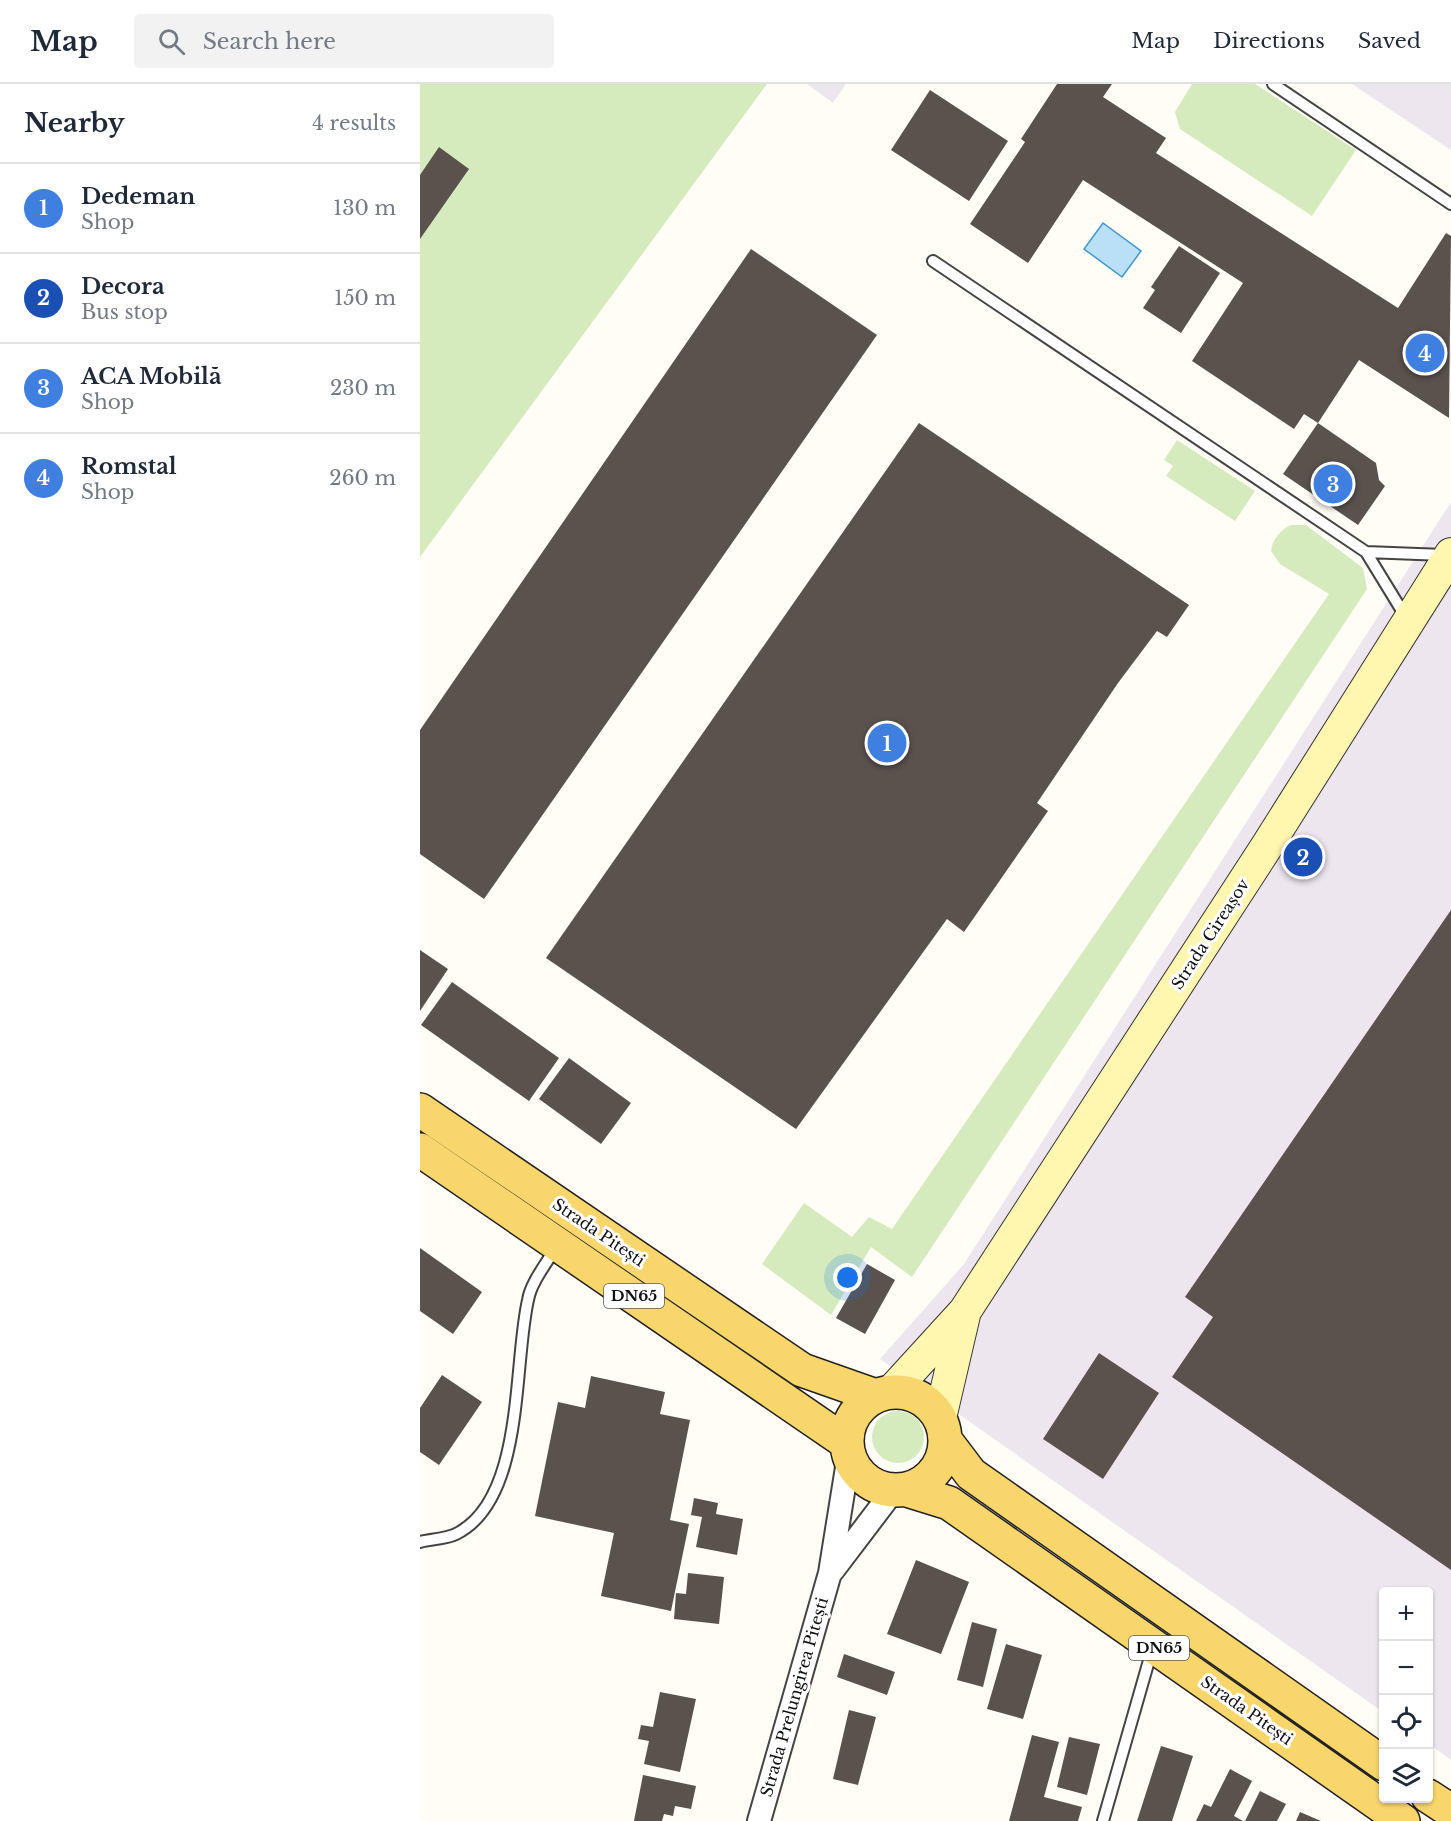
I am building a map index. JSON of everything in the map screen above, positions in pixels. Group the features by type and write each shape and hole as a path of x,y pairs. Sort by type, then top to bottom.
{"main road":[{"name":"Strada Cireașov","path":"884,1394 965,1311 1267,846 1451,555"},
{"name":"Strada Pitești","path":"420,1110 802,1370 884,1394 903,1392 925,1401 971,1474 1379,1761"},
{"name":"Strada Pitești","path":"420,1150 558,1244 848,1449 855,1469 866,1480 879,1488 900,1490 949,1503 1154,1644 1403,1821"},
{"name":"Strada Cireașov","path":"943,1430 965,1311"},
{"path":"848,1449 850,1424 860,1407 884,1394"},
{"path":"900,1490 922,1484 935,1473 943,1458 943,1430"},
{"path":"1433,1799 1451,1811"}],"street":[{"name":"Strada Prelungirea Pitești","path":"759,1821 830,1573 848,1449"},
{"name":"Strada Prelungirea Pitești","path":"830,1573 900,1490"}],"lane":[{"path":"1273,84 1451,204"},
{"path":"933,261 1366,552 1408,621"},
{"path":"1366,552 1451,555"},
{"path":"420,1542 456,1534 487,1507 491,1499 503,1473 511,1435 528,1297 558,1244"},
{"path":"1103,1821 1154,1644"}],"shaded area":[{"path":"807,84 846,84 833,103"},
{"path":"1352,84 1451,84 1451,150"},
{"path":"1451,502 1451,1760 1433,1747 1433,1587 1379,1587 1379,1709 880,1359 964,1264"}],"green space":[{"path":"420,84 767,84 420,557"},
{"path":"1192,84 1255,84 1356,150 1312,216 1180,129 1175,112"},
{"path":"1177,440 1255,491 1235,521 1166,476 1173,466 1164,460"},
{"path":"1291,525 1306,525 1363,568 1367,589 912,1277 871,1247 831,1315 762,1264 804,1203 852,1237 869,1217 892,1229 1329,594 1280,564 1271,551 1278,535"},
{"path":"893,1411 903,1411 912,1415 920,1423 924,1437 920,1451 912,1459 903,1463 893,1463 884,1459 876,1451 872,1442 872,1432 876,1423 884,1415"},
{"path":"1070,1569 1099,1580 1379,1772 1379,1780 1292,1723 1279,1720"}],"water":[{"path":"1103,223 1141,251 1122,277 1084,249"}],"building":[{"path":"1057,84 1112,84 1103,97 1166,138 1156,153 1398,308 1446,233 1451,236 1449,418 1359,360 1318,423 1304,414 1294,429 1192,361 1243,283 1083,180 1028,263 970,224 1025,142 1021,139"},
{"path":"930,90 1008,141 969,201 891,150"},
{"path":"439,147 469,169 420,239 420,175"},
{"path":"1179,246 1220,273 1181,333 1143,308 1155,290 1151,287"},
{"path":"751,249 877,335 484,899 420,854 420,730"},
{"path":"919,423 1189,605 1167,637 1157,631 1118,683 1037,803 1048,811 964,932 947,919 796,1129 546,958"},
{"path":"1318,423 1376,463 1379,480 1385,486 1358,525 1283,474"},
{"path":"1451,910 1451,1570 1172,1377 1213,1317 1185,1297"},
{"path":"420,950 448,969 420,1011"},
{"path":"452,982 559,1058 529,1101 421,1025"},
{"path":"569,1058 631,1103 601,1144 539,1099"},
{"path":"420,1248 482,1292 453,1334 420,1311"},
{"path":"867,1264 895,1280 865,1334 836,1318"},
{"path":"1099,1353 1159,1393 1103,1479 1043,1439"},
{"path":"442,1375 482,1402 439,1465 420,1452 420,1408"},
{"path":"591,1376 665,1392 660,1414 690,1420 670,1520 689,1524 671,1611 601,1596 614,1533 535,1516 558,1402 585,1408"},
{"path":"694,1498 718,1503 716,1514 743,1519 737,1555 696,1547 702,1517 691,1515"},
{"path":"916,1560 969,1582 941,1654 887,1634"},
{"path":"688,1573 724,1577 719,1624 674,1619 676,1593 686,1594"},
{"path":"972,1622 997,1629 983,1687 957,1680"},
{"path":"1006,1644 1042,1655 1023,1719 987,1709"},
{"path":"844,1654 895,1672 887,1695 837,1677"},
{"path":"660,1692 696,1699 680,1772 644,1764 649,1741 638,1739 641,1725 653,1727"},
{"path":"849,1710 876,1717 858,1785 833,1779"},
{"path":"1032,1735 1059,1742 1044,1797 1082,1807 1078,1821 1009,1821"},
{"path":"1069,1737 1100,1744 1087,1795 1057,1787"},
{"path":"1161,1746 1193,1756 1172,1821 1137,1821"},
{"path":"1230,1769 1252,1781 1234,1816 1243,1821 1196,1821 1204,1804 1211,1807"},
{"path":"643,1775 696,1786 691,1809 675,1806 673,1816 664,1814 662,1821 634,1821"},
{"path":"1260,1791 1286,1804 1277,1821 1245,1821"},
{"path":"1300,1812 1321,1821 1296,1821"}],"place":[{"name":"Romstal","path":"1425,353"},
{"name":"ACA Mobilă","path":"1333,484"},
{"name":"Dedeman","path":"887,743"},
{"name":"Decora","path":"1303,857"}]}
